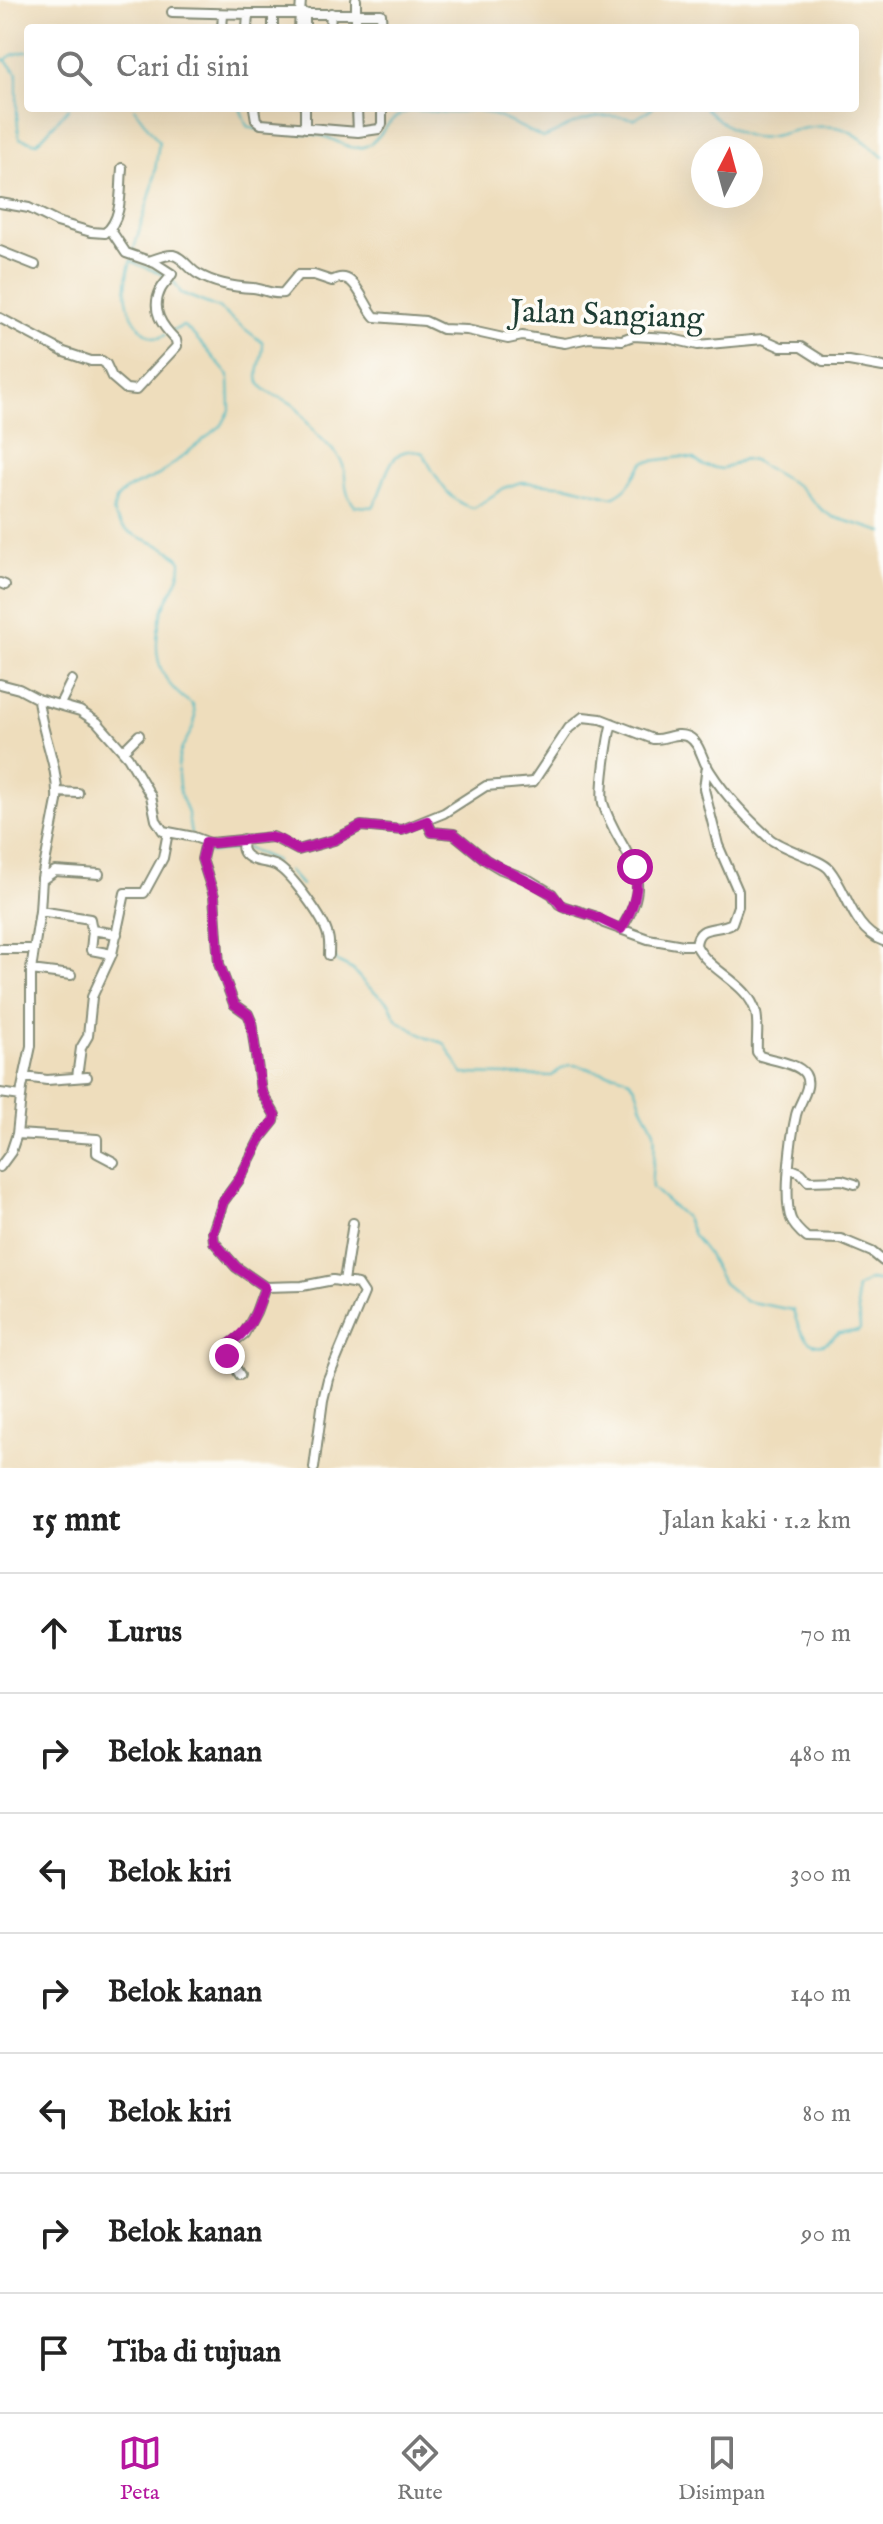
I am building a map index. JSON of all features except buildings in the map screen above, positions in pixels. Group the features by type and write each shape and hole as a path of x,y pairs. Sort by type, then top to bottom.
{"street":[{"path":"301,0 304,24"},
{"path":"356,0 356,24"},
{"path":"172,12 223,15 381,14 382,24"},
{"path":"300,24 302,13"},
{"path":"330,24 331,13"},
{"path":"247,24 248,14"},
{"path":"273,14 273,24"},
{"path":"222,24 223,15"},
{"path":"255,112 256,120 261,124 358,132 379,129 382,112"},
{"path":"305,112 305,128"},
{"path":"357,112 358,132"},
{"path":"0,203 29,208 57,222 105,233 110,229 119,206 122,168"},
{"path":"0,318 64,352 91,361 102,361 112,377 126,389 134,391 177,346 176,340 157,318 160,291 171,276 149,261 126,253 110,229"},
{"path":"0,251 35,265"},
{"name":"Jalan Sangiang","path":"149,261 167,255 176,256 213,281 272,294 283,293 298,275 314,275 332,281 347,277 375,317 425,321 442,329 467,330 508,339 522,336 565,343 589,338 622,340 633,336 668,338 698,345 756,339 781,347 801,347 823,361 849,361 883,367"},
{"path":"60,704 72,680"},
{"path":"0,684 80,711 97,722 123,751 151,796 156,820 163,831 190,836 205,844 242,845 273,837 298,850 334,840 361,826 402,830 427,821 486,786 533,782 569,728 580,719 612,723 653,739 687,736 697,745 707,765 749,818 771,840 828,867 853,913 868,932 883,941"},
{"path":"0,1167 11,1152 17,1134 31,1046 33,949 57,792 38,699"},
{"path":"612,723 606,748 603,801 637,875 634,902 621,929"},
{"path":"123,751 139,735"},
{"path":"707,765 704,789 718,846 738,891 738,906 732,923 701,930 696,945 709,962 743,991 753,1004 757,1015 757,1052 760,1056 802,1070 807,1077 807,1086 796,1114 789,1168 791,1220 811,1240 841,1239 872,1252 883,1261"},
{"path":"57,792 78,793"},
{"path":"427,821 432,832 454,834 493,864 552,894 562,906 648,939 696,945"},
{"path":"77,1077 81,1048 88,1036 92,997 112,954 125,892 144,893 163,858 168,832"},
{"path":"205,844 202,859 214,896 219,964 234,1004 248,1014 251,1021 261,1091 275,1115 239,1180 223,1202 213,1238 236,1267 265,1287 285,1288 344,1281 358,1284 364,1293 328,1379 314,1468"},
{"path":"242,845 252,859 276,865 296,884 325,927 329,955"},
{"path":"42,880 55,871 99,874"},
{"path":"40,911 90,919 93,930 91,950 112,954"},
{"path":"93,930 117,934"},
{"path":"0,949 33,949"},
{"path":"31,970 71,975"},
{"path":"24,1077 47,1080 87,1077"},
{"path":"0,1093 21,1096"},
{"path":"17,1134 97,1139 97,1153 114,1162"},
{"path":"789,1168 801,1173 808,1181 842,1180 855,1184"},
{"path":"344,1281 353,1223"},
{"path":"240,1375 224,1349 244,1334 265,1287"}],"waterway":[{"path":"5,60 24,52"},
{"path":"0,59 5,60 17,73 19,138 37,143 65,112"},
{"path":"133,252 153,185 159,142 137,112"},
{"path":"242,112 247,126 256,129 319,135 354,148 366,146 375,140 388,124 406,112"},
{"path":"443,112 459,112"},
{"path":"484,112 543,138 583,120 609,116 635,119 646,112"},
{"path":"710,112 725,125 756,137 814,127 842,128 883,157"},
{"path":"131,260 126,288 131,313 149,335 159,338 165,335"},
{"path":"132,261 166,276"},
{"path":"172,279 181,293 218,308 263,343 258,375 260,384 268,392 296,407 338,456 343,465 348,495 355,506 373,507 394,459 401,453 411,451 423,453 437,479 450,494 457,501 474,508 504,488 521,482 570,486 612,497 628,486 644,462 681,457 722,469 744,459 756,462 798,486 833,517 883,532"},
{"path":"170,332 183,326 229,376 230,410 222,425 159,475 125,490 116,500 113,512 118,522 134,535 164,548 181,561 178,579 162,613 157,654 168,682 193,705 195,714 178,767 180,792 191,833"},
{"path":"246,848 276,861"},
{"path":"206,852 239,849"},
{"path":"288,870 302,886"},
{"path":"334,955 337,962 353,970 389,1003 397,1020 427,1038 444,1043 463,1074 552,1076 572,1065 630,1080 654,1132 652,1188 686,1218 723,1283 745,1301 793,1310 802,1334 811,1342 823,1344 839,1333 858,1331 857,1288 870,1280 883,1282"}],"route":[{"path":"227,1356 225,1347 244,1334 265,1287 236,1267 214,1242 213,1232 223,1202 239,1180 261,1137 274,1121 275,1112 261,1091 251,1021 230,997 219,964 214,896 202,859 206,842 269,837 298,850 334,840 361,826 402,830 427,821 432,832 454,834 486,860 552,894 562,906 621,929 636,895 635,867"}]}
